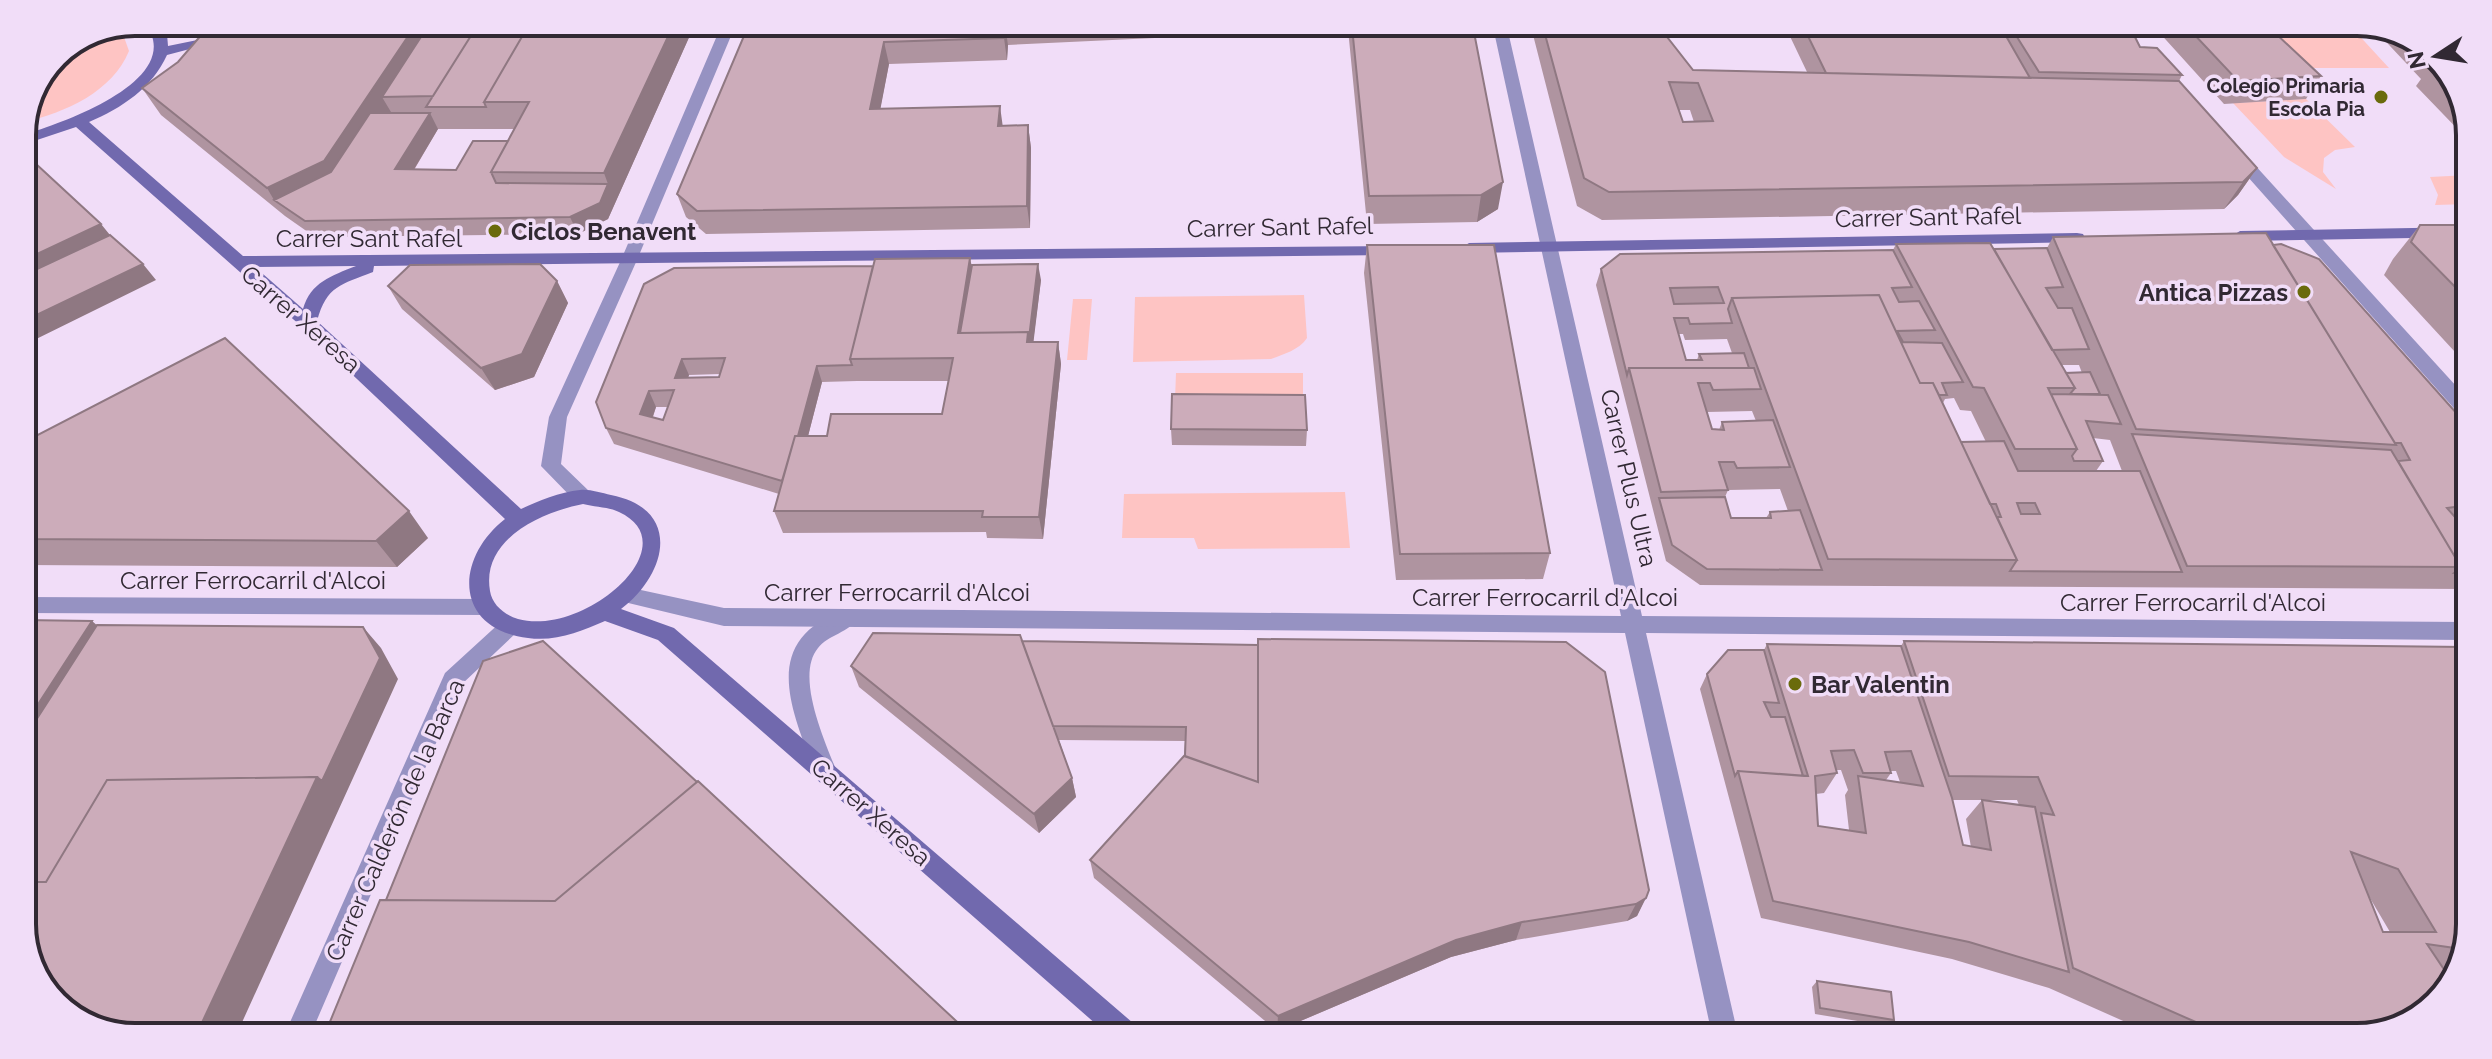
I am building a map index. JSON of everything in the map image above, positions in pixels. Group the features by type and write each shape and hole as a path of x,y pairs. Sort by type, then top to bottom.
{"street":[{"path":"36,135 79,121 111,105 135,87 153,69 162,52 158,36"},
{"path":"583,497 551,466 558,417 629,260 724,36"},
{"name":"Carrer Plus Ultra","path":"1502,36 1722,1023"},
{"path":"162,52 230,38"},
{"name":"Carrer Xeresa","path":"79,121 308,323 519,520"},
{"path":"2228,145 2456,398"},
{"path":"2224,236 2456,232"},
{"name":"Carrer Sant Rafel","path":"1449,249 2098,238"},
{"name":"Carrer Sant Rafel","path":"237,262 389,263 1406,249"},
{"path":"308,323 315,297 326,285 351,273 389,263"},
{"path":"583,497 608,498 629,505 645,518 652,534 652,554 644,575 627,595 606,612 582,623 532,631 510,626 495,618 484,607 477,590 478,572 486,553 519,520 561,500 583,497"},
{"name":"Carrer Ferrocarril d'Alcoi","path":"627,595 724,617 2456,631"},
{"name":"Carrer Ferrocarril d'Alcoi","path":"36,605 484,607"},
{"name":"Carrer Xeresa","path":"606,612 666,634 1114,1023"},
{"path":"827,775 802,701 797,673 804,649 847,618"},
{"name":"Carrer Calderón de la Barca","path":"303,1023 453,679 510,626"}],"shaded area":[{"path":"2261,36 2360,36 2389,68 2290,68"},
{"path":"124,37 129,51 111,78 86,98 38,118 46,91 56,75 85,49 103,41"},
{"path":"2306,99 2355,147 2335,150 2324,158 2323,172 2336,189 2284,157 2233,103"},
{"path":"2456,176 2456,204 2435,205 2438,195 2430,177"},
{"path":"1304,295 1307,338 1296,349 1271,359 1133,362 1135,297"},
{"path":"1073,299 1092,299 1087,360 1067,360"},
{"path":"1176,373 1303,373 1303,399 1175,400"},
{"path":"1345,492 1350,548 1198,549 1194,538 1122,538 1124,494"}],"building":[{"path":"200,36 408,36 324,161 267,188 142,88 178,62"},
{"path":"422,36 471,36 433,96 382,97"},
{"path":"471,36 522,36 484,102 486,107 426,107"},
{"path":"522,36 668,36 604,173 491,172 529,102 484,102"},
{"path":"744,36 1004,36 884,42 870,109 1000,106 998,126 1028,125 1027,206 697,211 677,194"},
{"path":"1353,36 1475,36 1503,182 1481,195 1369,196"},
{"path":"1545,36 1666,36 1693,70 2179,81 2257,168 2243,182 1609,192 1584,178","holes":["1669,82 1698,83 1713,121 1683,122"]},
{"path":"1808,36 2006,36 2030,78 1826,73"},
{"path":"2016,36 2134,36 2140,47 2157,48 2182,75 2039,72"},
{"path":"2196,36 2278,36 2321,76 2238,81"},
{"path":"370,113 430,113 395,169 456,170 473,141 508,141 491,172 496,183 608,184 600,203 570,217 305,221 274,200 331,172"},
{"path":"36,164 101,224 36,254"},
{"path":"2420,225 2456,225 2456,288 2411,242"},
{"path":"2266,233 2396,445 2136,429 2053,237"},
{"path":"110,235 143,264 36,315 36,269"},
{"path":"1990,243 2075,388 2048,388 2077,449 2015,449 1984,388 1973,387 1896,244"},
{"path":"2281,244 2319,259 2456,413 2456,507 2447,508 2456,518 2456,559 2398,461 2410,460 2401,443 2395,443 2273,245"},
{"path":"1367,245 1494,245 1550,553 1400,554"},
{"path":"2047,248 2063,287 2046,288 2058,308 2072,308 2089,349 2052,350 1994,249"},
{"path":"1893,250 1912,287 1892,288 1899,302 1919,301 1935,330 1897,331 1903,342 1942,343 1963,382 1942,383 1947,395 1939,395 1933,383 1920,383 1879,295 1732,298 1728,309 1732,323 1690,324 1688,318 1674,318 1686,360 1702,360 1699,354 1744,353 1749,368 1629,368 1627,375 1601,269 1620,254","holes":["1718,287 1724,303 1674,304 1670,288"]},
{"path":"970,258 958,333 1028,332 1027,342 1058,342 1039,517 982,517 983,511 774,511 795,436 827,436 831,414 942,414 953,358 850,359 875,259"},
{"path":"540,264 557,281 522,354 481,368 388,286 410,265"},
{"path":"1038,264 1029,338 1028,332 960,333 972,265"},
{"path":"873,266 850,359 852,365 817,366 782,481 606,428 596,402 644,284 674,268","holes":["725,358 719,377 675,378 682,359","674,390 663,420 640,414 649,391"]},
{"path":"1879,295 1920,383 1933,383 2017,560 1828,559 1732,298"},
{"path":"225,338 409,511 376,541 36,539 36,436"},
{"path":"1629,368 1754,368 1761,389 1713,390 1710,383 1698,383 1712,429 1724,430 1722,422 1773,420 1790,467 1737,468 1734,462 1719,462 1728,490 1661,492"},
{"path":"2090,372 2100,394 2070,394 2075,388 2066,373"},
{"path":"1172,394 1305,395 1307,430 1171,429"},
{"path":"2051,394 2108,395 2121,424 2086,421 2103,461 2074,461 2072,456 2077,449"},
{"path":"2132,434 2391,450 2456,559 2456,567 2187,566"},
{"path":"2004,441 2018,471 2140,471 2182,572 2010,571 2017,560 1997,517 2001,517 1996,504 1990,504 1961,442","holes":["2017,503 2035,503 2040,514 2021,514"]},
{"path":"1725,497 1731,518 1771,518 1770,512 1800,510 1822,570 1707,569 1672,545 1659,498"},
{"path":"36,620 92,621 36,707"},
{"path":"97,625 363,627 380,658 322,781 317,777 107,780 46,882 36,882 36,720"},
{"path":"873,633 1020,635 1072,778 1034,814 851,666"},
{"path":"1258,639 1566,642 1605,672 1649,890 1646,898 1636,904 1522,922 1456,940 1278,1016 1090,860 1184,756 1258,782"},
{"path":"543,641 697,782 555,901 386,900 483,661"},
{"path":"1022,641 1258,645 1258,782 1185,756 1186,727 1053,726"},
{"path":"1904,641 2456,647 2456,924 2453,948 2427,944 2445,970 2443,974 2427,994 2412,1006 2383,1020 2357,1023 2198,1023 2073,968 2041,813 2054,815 2038,777 1949,776","holes":["2351,852 2398,869 2436,932 2383,932"]},
{"path":"1767,644 1901,646 1952,798 1963,845 1991,850 1982,800 2035,807 2069,972 1969,942 1773,901 1738,771 1808,776","holes":["1854,750 1863,773 1891,773 1885,752 1911,751 1923,786 1858,776 1866,833 1818,826 1815,776 1837,773 1831,751"]},
{"path":"1728,650 1764,650 1779,703 1764,702 1771,717 1785,717 1803,776 1738,771 1735,776 1707,674"},
{"path":"317,777 202,1023 135,1023 97,1015 85,1010 65,994 49,974 44,962 36,931 36,882 46,882 107,780"},
{"path":"698,781 958,1023 329,1023 380,900 555,901"},
{"path":"1817,981 1891,992 1894,1020 1820,1008"}],"place":[{"name":"Colegio Primaria Escola Pia","path":"2381,97"},
{"name":"Ciclos Benavent","path":"495,231"},
{"name":"Antica Pizzas","path":"2304,292"},
{"name":"Bar Valentin","path":"1795,684"}]}
